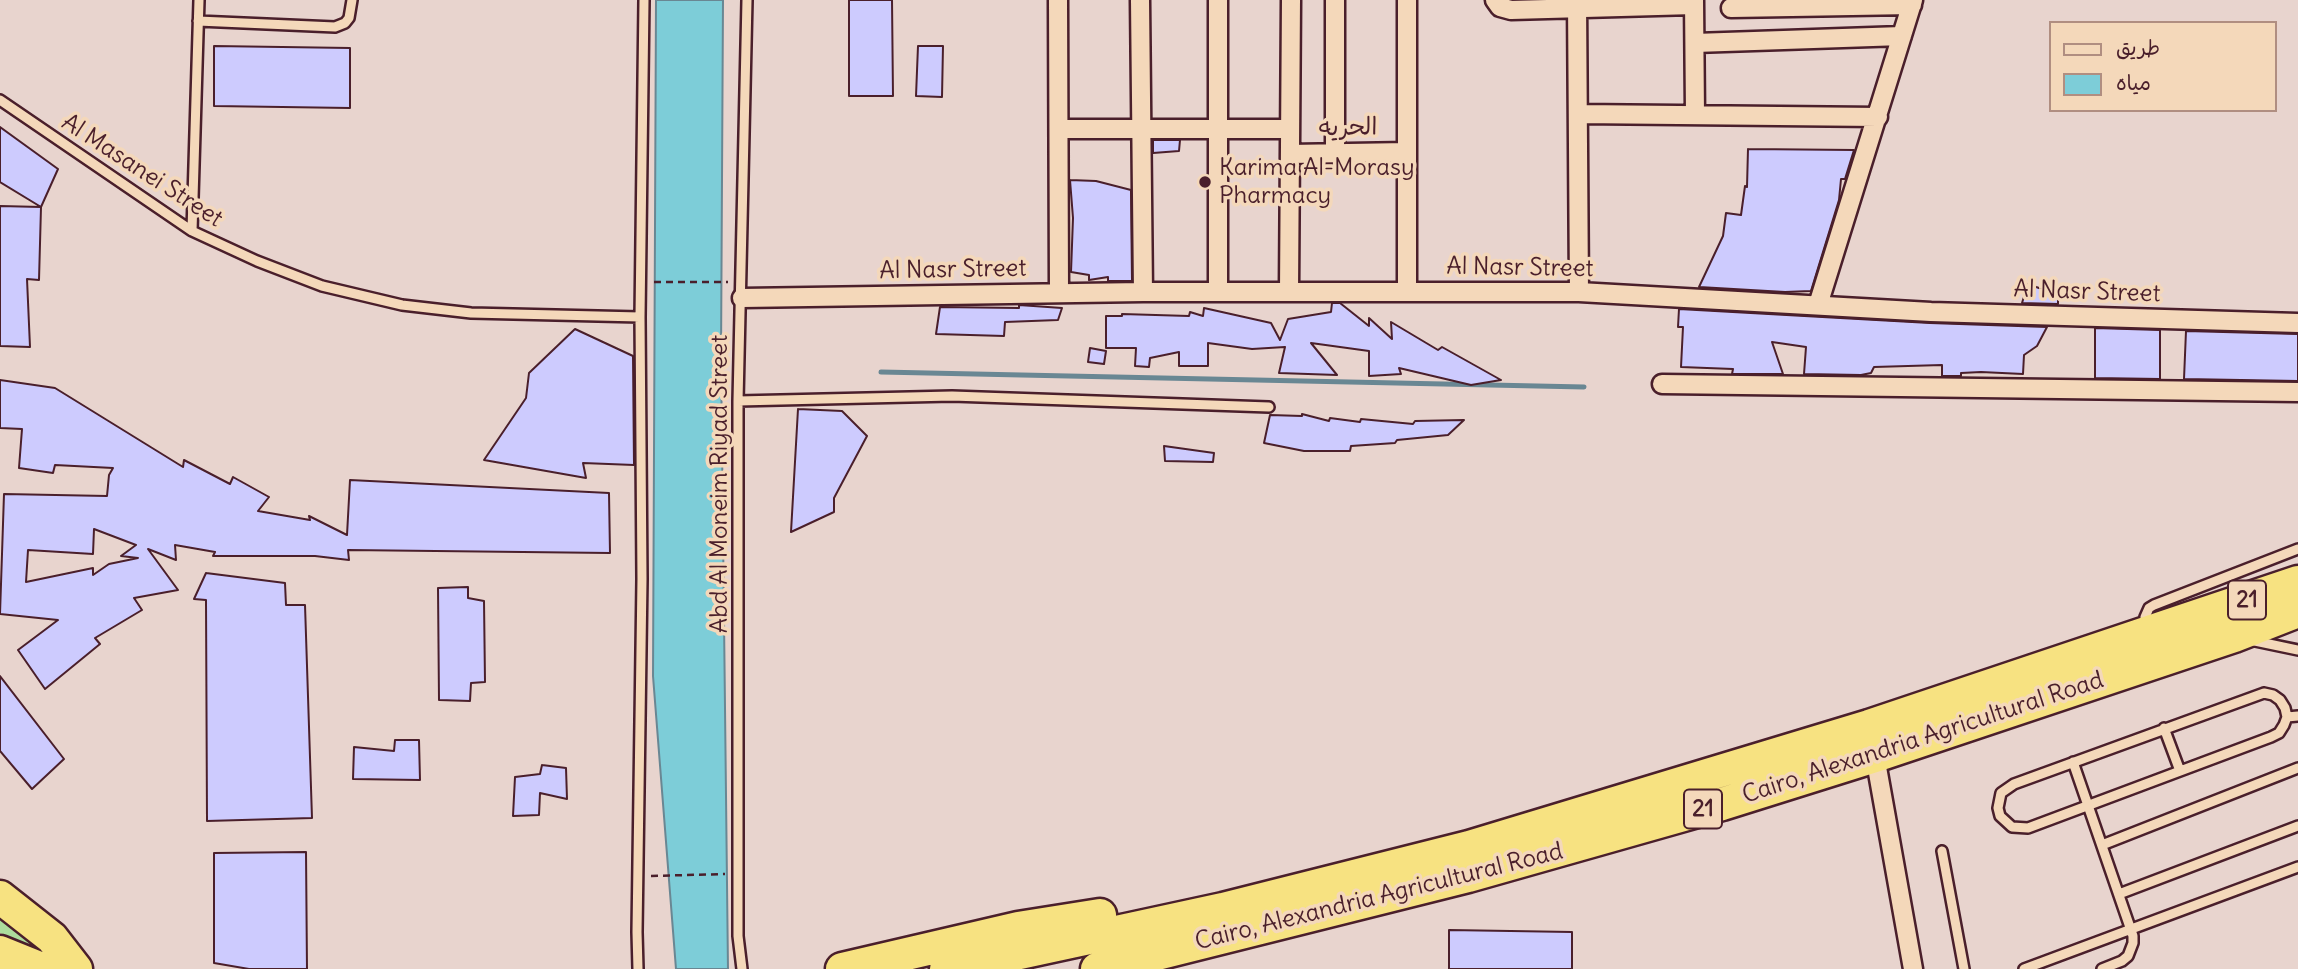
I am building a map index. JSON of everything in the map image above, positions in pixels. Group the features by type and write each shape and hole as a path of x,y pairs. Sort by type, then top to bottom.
{"highway":[{"name":"Cairo, Alexandria Agricultural Road","path":"946,969 1223,909 1469,847 1869,726 2298,582"},
{"name":"Cairo, Alexandria Agricultural Road","path":"1097,969 1144,963 1722,804 2234,636 2298,611"},
{"path":"0,898 52,938 76,969"},
{"path":"842,969 1018,928 1159,905 1223,909"},
{"path":"0,952 43,969"}],"street":[{"path":"1058,0 1059,292"},
{"path":"1140,0 1143,292"},
{"path":"1217,0 1219,291"},
{"path":"1289,291 1292,0"},
{"path":"1335,0 1335,153"},
{"path":"1407,0 1407,290"},
{"path":"1496,0 1500,7 1511,10 1577,4 1694,2 1695,114"},
{"path":"1731,8 1912,2 1818,305"},
{"path":"1577,4 1579,292"},
{"path":"1695,43 1902,36"},
{"path":"1578,114 1878,117"},
{"path":"1059,129 1290,129"},
{"name":"الحريه","path":"1290,154 1407,152"},
{"name":"Al Nasr Street","path":"742,290 1579,292 1931,312 2298,323"},
{"path":"1662,384 2298,392"},
{"path":"1875,756 1913,969"}],"lane":[{"path":"192,231 199,0"},
{"path":"198,21 335,27 349,19 352,0"},
{"path":"638,969 642,579 640,282 644,0"},
{"name":"Abd Al Moneim Riyad Street","path":"742,969 738,936 738,401 747,0"},
{"name":"Al Masanei Street","path":"0,100 192,231 257,261 322,286 402,305 471,313 640,317"},
{"path":"738,401 952,396 1269,407"},
{"path":"2151,632 2145,617 2149,608 2154,605 2298,549"},
{"path":"2234,636 2298,650"},
{"path":"2264,693 2280,700 2287,716 2279,733 2271,737 2028,828 2012,827 2000,816 1998,800 2007,787 2264,693"},
{"path":"2287,716 2298,716"},
{"path":"2164,728 2180,771"},
{"path":"2073,762 2131,929 2133,943 2128,956 2102,969"},
{"path":"2102,845 2298,768"},
{"path":"2119,894 2298,826"},
{"path":"1942,851 1964,969"},
{"path":"2024,969 2298,867"}],"path":[{"path":"640,282 742,290"},
{"path":"637,876 738,874"}],"green space":[{"path":"0,916 55,958 0,933"}],"water":[{"path":"656,0 723,0 721,357 728,969 676,969 653,676"}],"building":[{"path":"849,0 892,0 893,96 849,96"},
{"path":"214,46 350,48 350,108 214,106"},
{"path":"918,46 943,46 942,97 916,96"},
{"path":"0,127 58,169 41,207 0,182"},
{"path":"1153,140 1180,140 1179,151 1153,153"},
{"path":"1748,149 1854,150 1845,179 1841,179 1839,200 1811,291 1699,287 1723,236 1726,213 1741,215 1745,186 1747,187"},
{"path":"1070,180 1096,181 1131,190 1132,281 1108,281 1108,277 1089,280 1089,275 1071,272 1073,218"},
{"path":"0,206 41,207 39,280 27,279 30,347 0,346"},
{"path":"2028,284 2058,295 2058,304 2022,303"},
{"path":"1332,303 1340,303 1369,326 1369,318 1392,339 1391,322 1438,350 1442,347 1501,380 1471,385 1399,368 1401,374 1369,376 1369,351 1311,343 1337,375 1279,373 1285,347 1252,349 1208,343 1208,366 1179,366 1179,352 1150,358 1149,367 1135,366 1136,348 1106,348 1106,316 1189,316 1190,312 1203,316 1204,308 1271,323 1280,340 1288,319 1331,312"},
{"path":"1019,305 1062,308 1058,320 1005,322 1004,336 936,334 940,307 1019,308"},
{"path":"1679,309 2047,327 2037,346 2024,355 2023,374 1981,372 1942,376 1942,365 1874,367 1871,373 1861,375 1804,374 1806,347 1772,342 1783,374 1732,374 1733,369 1681,367 1683,327 1678,327"},
{"path":"2095,328 2160,330 2160,379 2095,378"},
{"path":"575,329 633,356 634,465 583,463 586,478 484,460 526,398 529,373"},
{"path":"2186,331 2298,334 2298,381 2184,379"},
{"path":"1090,348 1106,351 1104,364 1088,362"},
{"path":"0,380 55,388 183,467 184,460 230,484 233,477 269,497 258,511 310,520 309,516 347,535 350,480 609,493 610,553 348,550 349,560 315,556 213,556 215,552 175,545 176,560 148,549 178,590 134,598 142,610 95,638 100,644 45,689 18,650 58,620 0,614 4,494 107,496 109,475 113,468 55,465 53,473 19,468 22,429 0,428","holes":["94,529 136,545 121,556 138,558 109,564 93,575 93,568 26,582 28,550 93,554"]},
{"path":"798,409 842,411 867,436 834,498 834,512 791,532"},
{"path":"1302,414 1329,421 1330,418 1360,422 1361,419 1413,424 1415,421 1464,420 1448,435 1351,446 1350,451 1304,451 1264,443 1270,415"},
{"path":"1164,446 1214,453 1213,462 1165,461"},
{"path":"206,573 285,583 286,605 305,605 312,818 207,821 206,600 194,599"},
{"path":"468,587 468,598 484,601 485,682 471,683 470,701 439,700 438,588"},
{"path":"0,676 64,759 32,789 0,751"},
{"path":"395,740 419,740 420,780 353,779 354,747 394,751"},
{"path":"542,765 566,768 567,799 540,793 539,815 513,816 515,777 540,774"},
{"path":"306,852 307,969 249,969 214,963 214,853"},
{"path":"1449,930 1572,932 1572,969 1449,969"}],"waterway":[{"path":"881,372 1584,387"}],"place":[{"name":"Karima Al-Morasy Pharmacy","path":"1205,182"}]}
